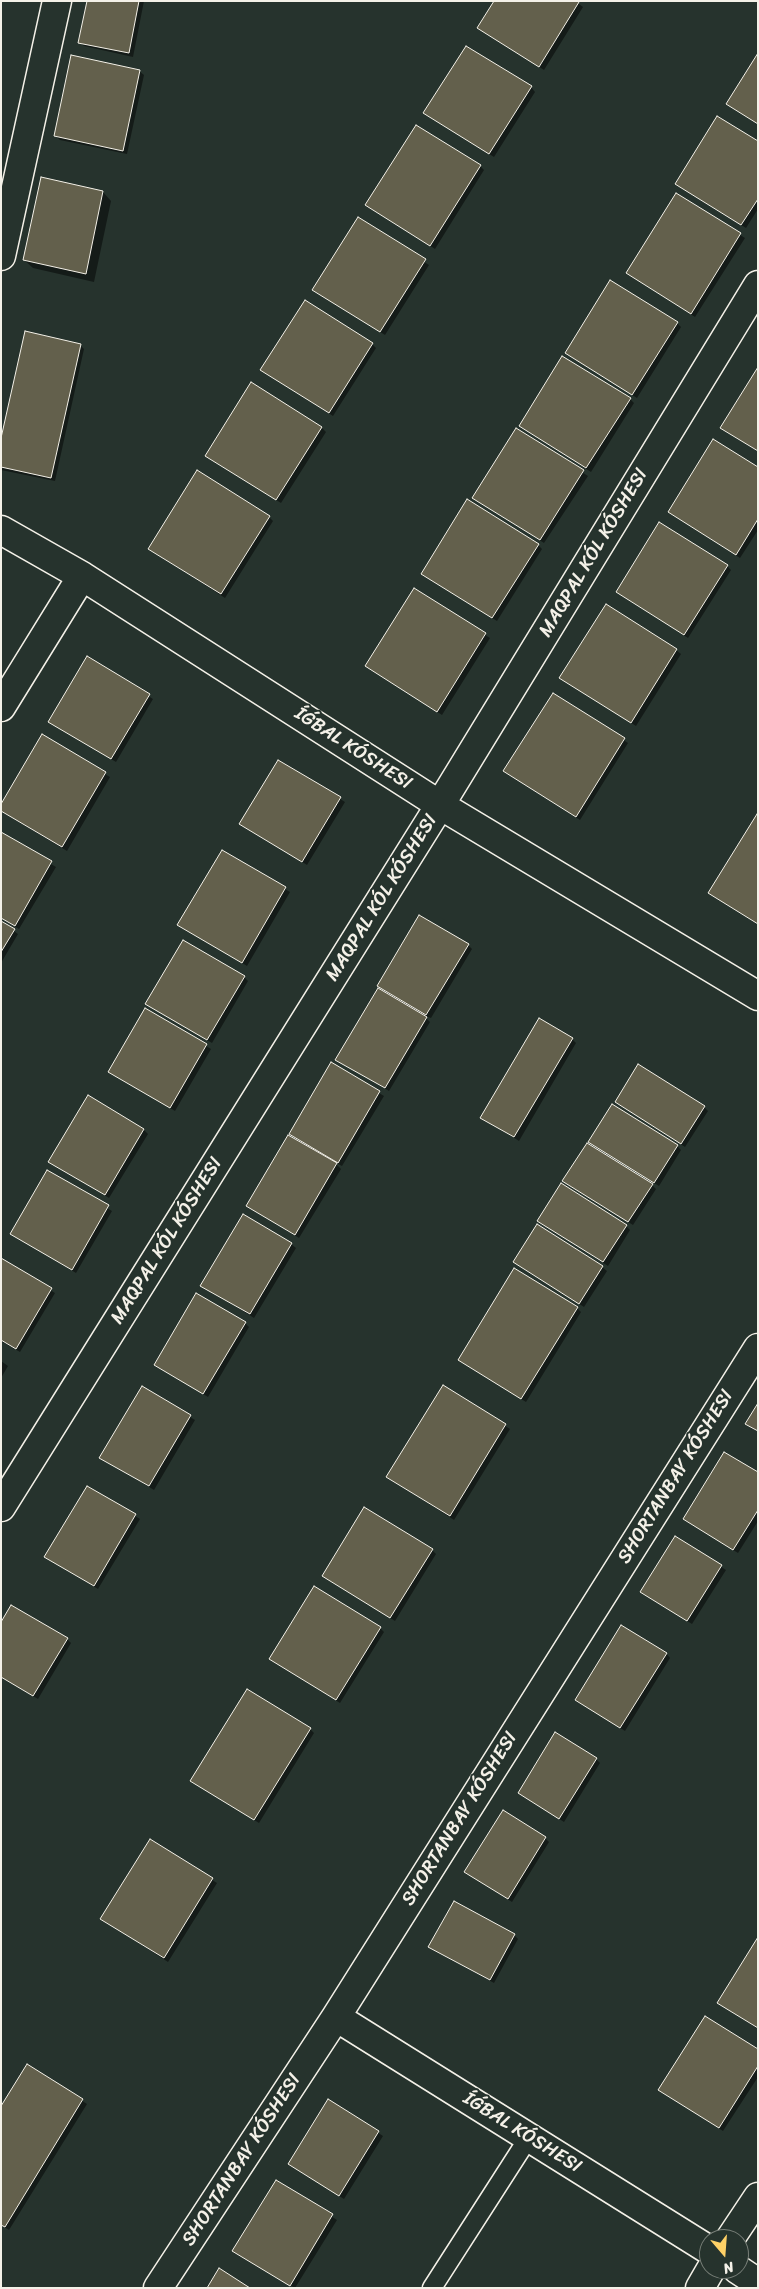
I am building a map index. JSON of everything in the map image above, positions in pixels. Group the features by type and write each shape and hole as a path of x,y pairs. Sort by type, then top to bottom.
{"street":[{"path":"1,256 57,1"},
{"name":"MAQPAL KÓL KÓSHESI","path":"1,1507 440,805 758,285"},
{"name":"ÍǴBAL KÓSHESI","path":"1,530 82,576 440,805 758,996"},
{"path":"1,707 82,576"},
{"name":"SHORTANBAY KÓSHESI","path":"158,2288 336,2017 758,1348"},
{"name":"ÍǴBAL KÓSHESI","path":"336,2017 699,2244"},
{"path":"737,2229 758,2197"}],"lane":[{"path":"432,2288 529,2138"}],"building":[{"path":"87,1 139,1 129,53 78,43"},
{"path":"494,1 579,2 539,67 477,28"},
{"path":"466,46 532,86 489,154 423,113"},
{"path":"758,53 758,124 726,104"},
{"path":"71,55 140,70 123,151 54,136"},
{"path":"717,116 758,141 758,199 741,225 675,184"},
{"path":"416,125 481,165 430,246 365,205"},
{"path":"41,177 103,191 86,274 23,260"},
{"path":"676,193 741,233 691,314 626,273"},
{"path":"358,217 426,259 380,332 312,290"},
{"path":"610,280 678,322 632,395 565,353"},
{"path":"305,300 373,343 329,413 260,370"},
{"path":"25,331 81,344 51,478 1,467 1,438"},
{"path":"562,356 631,398 586,468 519,426"},
{"path":"758,367 758,451 720,428"},
{"path":"251,382 322,427 276,500 205,456"},
{"path":"516,428 584,470 540,540 472,498"},
{"path":"713,439 758,467 758,519 736,555 668,512"},
{"path":"197,470 270,516 221,594 148,549"},
{"path":"467,499 539,544 492,618 421,574"},
{"path":"659,522 728,565 684,635 616,592"},
{"path":"414,588 486,633 437,712 365,666"},
{"path":"606,604 677,649 631,723 559,678"},
{"path":"87,656 150,694 111,759 48,722"},
{"path":"553,693 625,738 576,817 503,771"},
{"path":"42,734 106,772 62,847 1,811 1,804"},
{"path":"278,760 341,797 302,862 239,824"},
{"path":"758,814 758,924 708,893"},
{"path":"1,832 52,861 15,926 1,918"},
{"path":"222,850 286,887 242,963 177,925"},
{"path":"419,915 469,944 426,1015 377,986"},
{"path":"1,921 15,929 1,952"},
{"path":"183,940 245,976 207,1040 145,1004"},
{"path":"378,988 427,1017 385,1088 335,1060"},
{"path":"145,1008 207,1044 170,1108 108,1072"},
{"path":"539,1018 573,1038 514,1137 480,1118"},
{"path":"331,1062 380,1091 338,1163 289,1134"},
{"path":"638,1064 705,1106 681,1144 615,1102"},
{"path":"88,1095 144,1129 105,1195 48,1162"},
{"path":"612,1104 678,1145 654,1183 588,1142"},
{"path":"288,1135 337,1163 295,1235 246,1206"},
{"path":"587,1143 653,1184 628,1222 562,1181"},
{"path":"47,1170 109,1205 72,1270 10,1234"},
{"path":"561,1183 627,1225 603,1262 537,1221"},
{"path":"243,1214 292,1243 250,1314 200,1286"},
{"path":"537,1224 603,1266 579,1304 513,1262"},
{"path":"1,1258 52,1288 16,1349 1,1340"},
{"path":"514,1268 578,1307 521,1399 458,1360"},
{"path":"196,1293 246,1322 203,1394 154,1365"},
{"path":"443,1385 506,1424 450,1516 386,1477"},
{"path":"142,1386 191,1415 149,1486 99,1458"},
{"path":"758,1403 758,1431 745,1424"},
{"path":"724,1452 758,1472 758,1510 733,1550 683,1519"},
{"path":"87,1486 136,1514 94,1586 44,1557"},
{"path":"364,1507 433,1549 390,1618 322,1576"},
{"path":"675,1536 722,1565 687,1621 640,1592"},
{"path":"314,1586 381,1627 336,1700 269,1659"},
{"path":"11,1605 68,1638 33,1696 1,1677 1,1622"},
{"path":"621,1625 667,1653 620,1728 575,1700"},
{"path":"247,1689 311,1728 254,1820 190,1781"},
{"path":"555,1732 597,1758 559,1819 518,1793"},
{"path":"503,1810 546,1837 508,1899 464,1872"},
{"path":"150,1839 213,1878 164,1958 100,1919"},
{"path":"454,1901 515,1934 490,1980 428,1947"},
{"path":"758,1937 758,2028 717,2003"},
{"path":"705,2016 758,2049 758,2066 719,2128 658,2090"},
{"path":"27,2064 83,2099 5,2227 1,2225 1,2106"},
{"path":"328,2099 379,2131 339,2196 288,2164"},
{"path":"276,2180 333,2214 290,2286 232,2251"},
{"path":"219,2268 250,2288 207,2288"}]}
